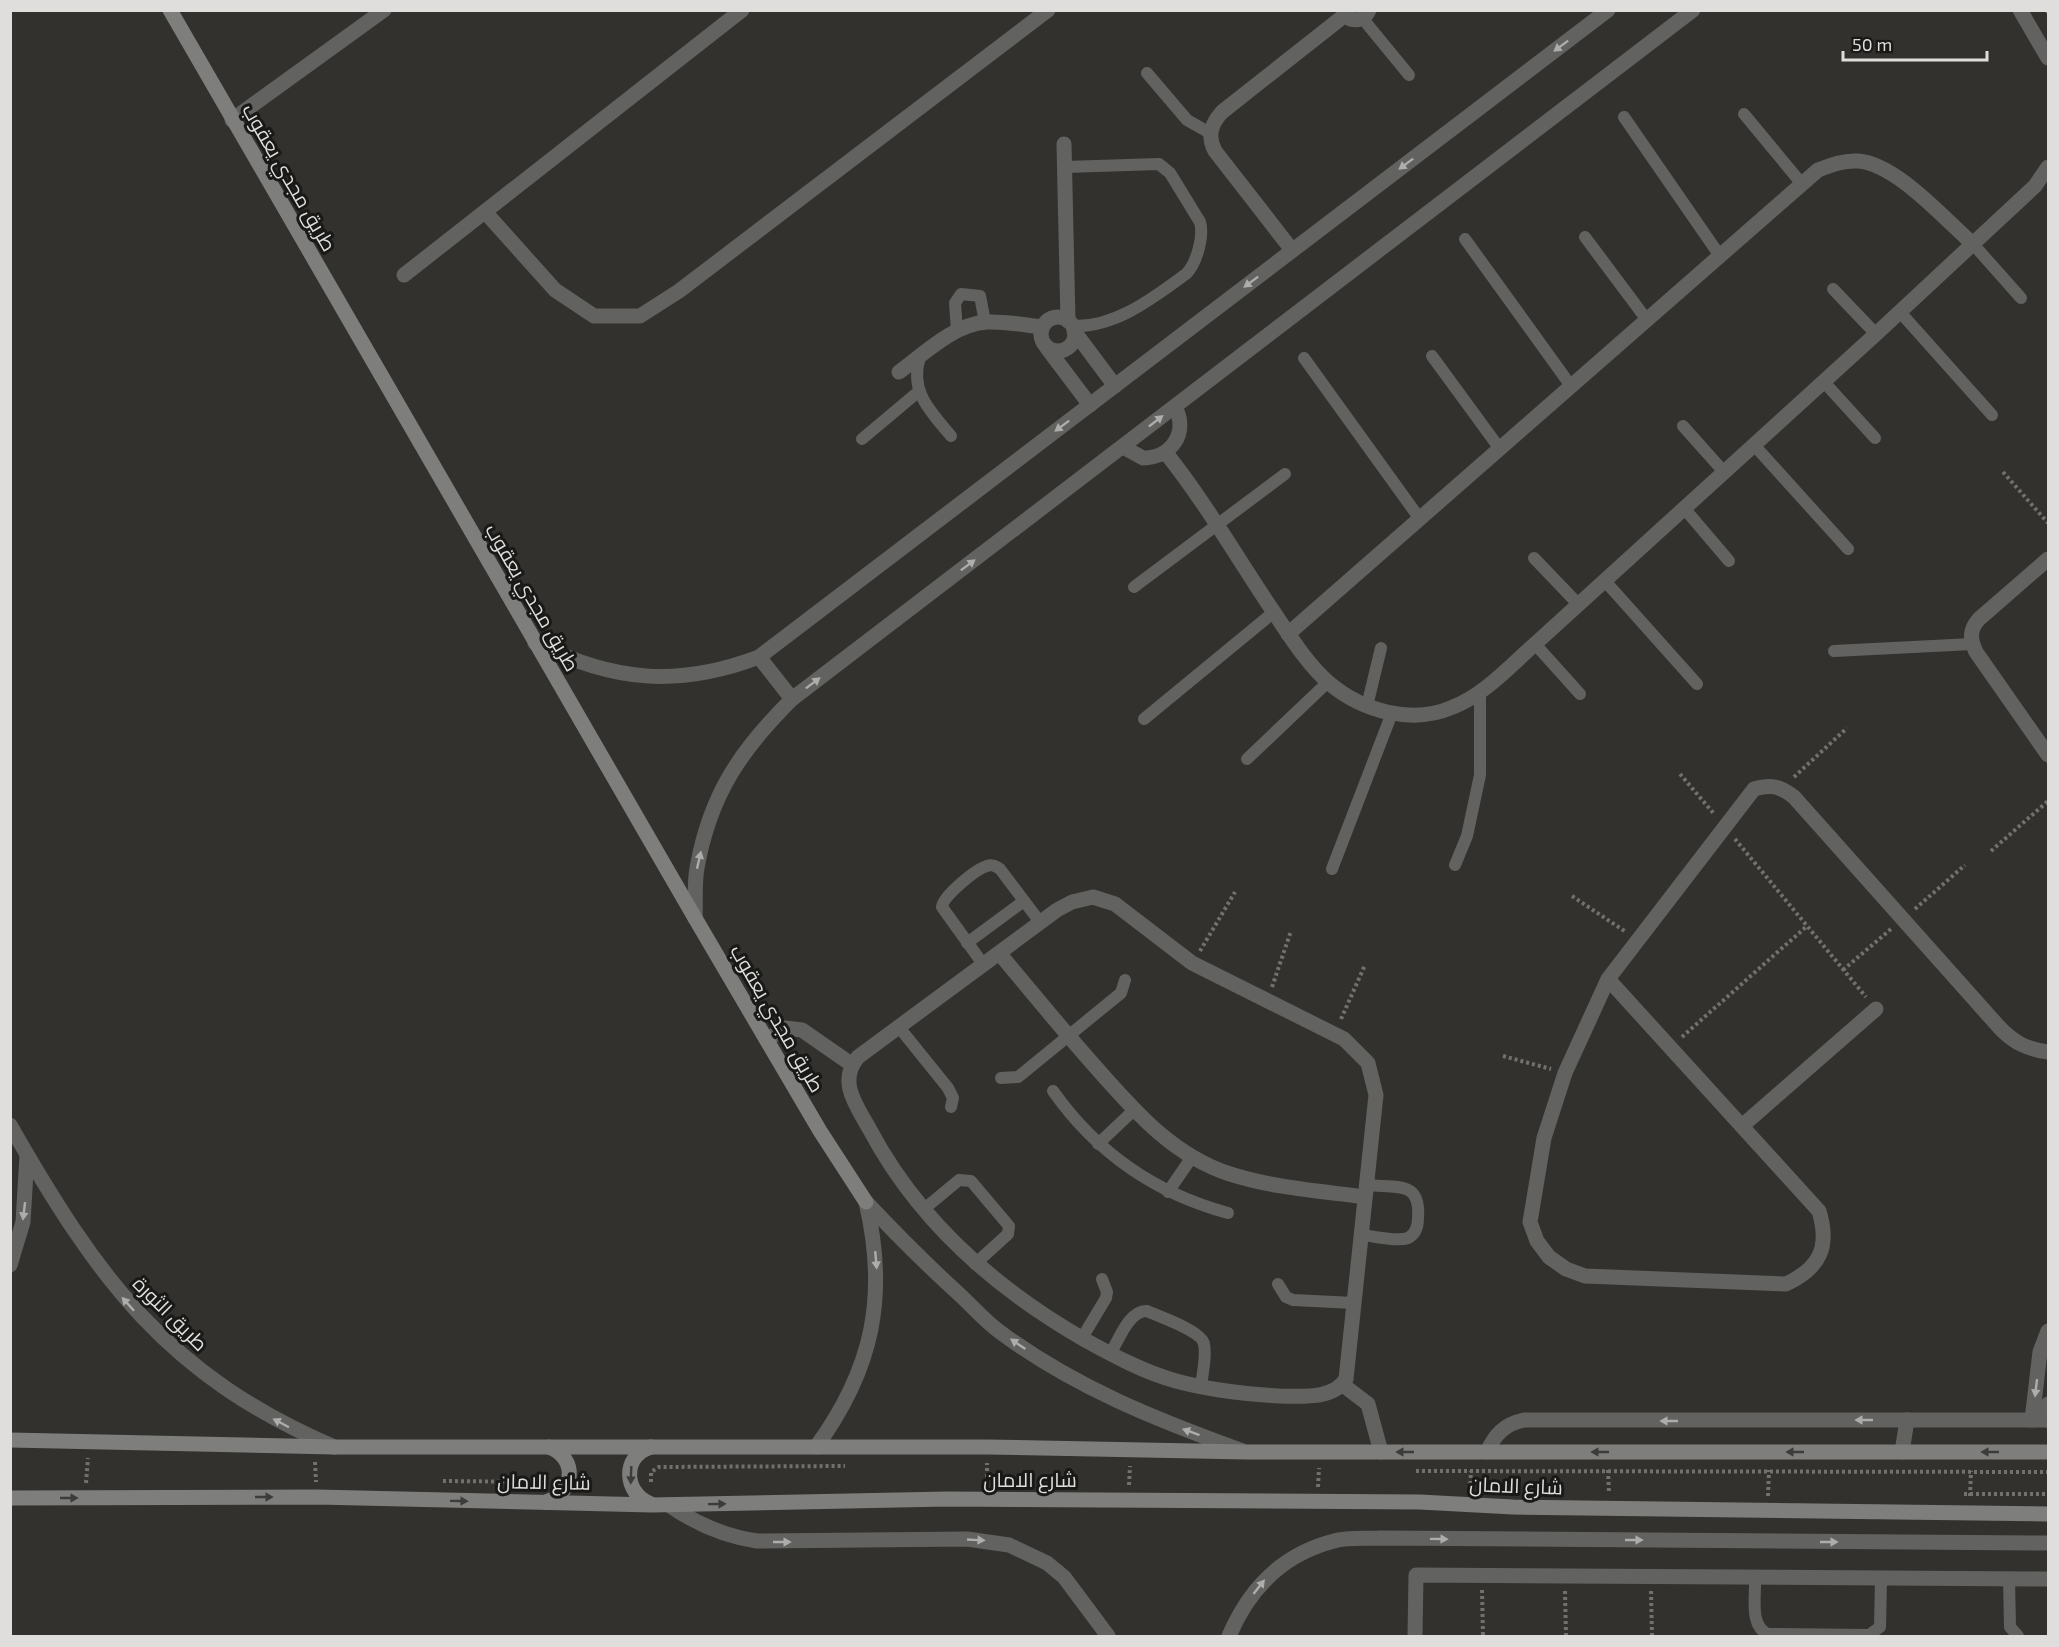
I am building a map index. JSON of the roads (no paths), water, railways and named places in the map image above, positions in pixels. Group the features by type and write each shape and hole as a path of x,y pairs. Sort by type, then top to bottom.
{"street":[{"name":"طريق مجدي يعقوب","path":"170,10 695,918 866,1202 906,1244 998,1331 1048,1365 1100,1394 1160,1421 1246,1452"},
{"path":"232,120 384,10"},
{"path":"404,275 486,213 742,10"},
{"path":"486,213 555,290 594,316 640,316 679,291 1048,10"},
{"path":"536,643 570,660 598,669 647,678 697,675 726,669 759,657 1608,10"},
{"path":"695,918 697,869 708,821 724,784 757,734 792,699 1693,10"},
{"path":"2020,10 2049,58"},
{"path":"1292,250 1215,151 1210,133 1214,121 1222,112 1344,13 1350,19 1366,15"},
{"path":"1047,348 1054,350 1066,348 1074,338 1064,144"},
{"path":"1288,633 1818,170 1838,162 1859,161 1879,166 1897,177 1973,244"},
{"path":"1166,453 1288,633 1328,682 1346,696 1367,706 1392,713 1419,715 1451,708 1480,694 1605,581 2044,180 2049,167"},
{"path":"1090,405 1041,338 1042,327 1051,318 1057,317 1072,326 1115,386"},
{"path":"899,372 957,331 985,322 1042,327"},
{"path":"1123,447 1143,458 1166,453 1179,435 1180,421 1175,407"},
{"path":"2049,559 1971,628 1972,644 2049,755"},
{"path":"759,657 792,699"},
{"path":"1608,979 1820,1211 1825,1229 1823,1247 1815,1263 1803,1276 1786,1284 1585,1276 1566,1269 1549,1257 1537,1241 1530,1222 1544,1138 1565,1072 1608,979 1754,789 1768,785 1782,788 1794,797 2013,1041 2030,1050 2049,1052"},
{"path":"1093,897 1104,899 1192,963 1344,1039 1361,1054 1375,1084 1376,1095 1346,1379 1342,1385 1332,1392 1294,1396 1201,1388 1151,1372 1110,1354 1019,1299 975,1264 924,1209 877,1143 850,1093 848,1083 851,1064 898,1026 999,952 1072,902 1093,897"},
{"path":"999,952 1068,1036 1134,1110 1151,1128 1192,1157 1229,1174 1268,1184 1366,1191"},
{"path":"1742,1126 1876,1008"},
{"path":"767,1040 785,1028 802,1030 851,1064"},
{"name":"طريق الثورة","path":"10,1125 98,1266 154,1331 220,1386 256,1410 334,1447"},
{"path":"10,1265 23,1222 27,1155"},
{"name":"طريق مجدي يعقوب","path":"816,1447 851,1393 872,1331 877,1266 866,1202"},
{"path":"2042,1420 2040,1352 2048,1334"},
{"path":"1342,1385 1368,1404 1381,1452"},
{"path":"2042,1420 2049,1404"},
{"path":"1480,1452 1498,1433 1515,1422 1524,1420 2042,1420"},
{"path":"1902,1452 1907,1420"},
{"name":"شارع الامان","path":"10,1440 88,1449 654,1446 1246,1452 2049,1452"},
{"path":"546,1502 554,1500 566,1490 570,1475 567,1460 548,1446"},
{"path":"652,1505 644,1502 632,1490 629,1474 639,1453 654,1446"},
{"name":"شارع الامان","path":"10,1498 317,1497 669,1505 987,1500 1129,1501 1318,1495 1469,1497 1609,1508 2049,1514"},
{"path":"669,1505 701,1525 738,1538 757,1541 967,1539 1009,1545 1047,1563 1064,1577 1108,1636"},
{"path":"1229,1636 1240,1611 1266,1578 1294,1556 1335,1540 1380,1538 2049,1543"},
{"path":"1415,1636 1416,1575 1482,1578 2049,1579"}],"lane":[{"path":"1366,15 1409,75"},
{"path":"1147,73 1187,120 1210,133"},
{"path":"1744,114 1803,184"},
{"path":"1624,117 1720,256"},
{"path":"1065,167 1159,164 1170,173 1200,222 1202,230 1193,265 1186,274 1116,319 1096,325 1072,326"},
{"path":"1585,237 1647,320"},
{"path":"1465,239 1571,386"},
{"path":"1973,244 2021,298"},
{"path":"1833,289 1876,334"},
{"path":"957,331 955,300 961,294 981,296 985,322"},
{"path":"1900,312 1992,415"},
{"path":"1432,356 1500,449"},
{"path":"920,357 916,374 918,392 951,436"},
{"path":"1304,358 1420,519"},
{"path":"1824,382 1875,438"},
{"path":"862,439 918,392"},
{"path":"1683,426 1724,472"},
{"path":"1754,445 1848,549"},
{"path":"1134,586 1285,474"},
{"path":"1684,508 1729,561"},
{"path":"1534,558 1579,604"},
{"path":"1605,581 1696,684"},
{"path":"1144,719 1274,612"},
{"path":"1535,644 1580,694"},
{"path":"1834,651 1972,644"},
{"path":"1367,706 1381,648"},
{"path":"1247,759 1328,682"},
{"path":"1455,866 1470,826 1480,776 1480,694"},
{"path":"1332,869 1392,713"},
{"path":"983,964 944,912 942,901 985,866 995,866 1000,869 1040,922"},
{"path":"967,943 1024,901"},
{"path":"1001,1078 1018,1077 1120,993 1125,980"},
{"path":"898,1026 948,1088 953,1098 951,1107"},
{"path":"1053,1091 1098,1144 1131,1170 1168,1192 1228,1214"},
{"path":"1098,1144 1134,1110"},
{"path":"1168,1192 1192,1157"},
{"path":"924,1209 959,1180 971,1181 1008,1226 1008,1234 975,1264"},
{"path":"1361,1235 1406,1239 1414,1234 1418,1226 1420,1202 1415,1193 1406,1189 1366,1191"},
{"path":"1082,1338 1106,1298 1107,1292 1102,1279"},
{"path":"1278,1284 1286,1297 1293,1300 1354,1303"},
{"path":"1110,1354 1132,1317 1139,1311 1147,1311 1196,1333 1203,1339 1205,1347 1201,1388"},
{"path":"1755,1578 1756,1623 1760,1631 1768,1634 1869,1635 1880,1627 1881,1578"},
{"path":"2009,1579 2010,1627 2018,1636"}]}
